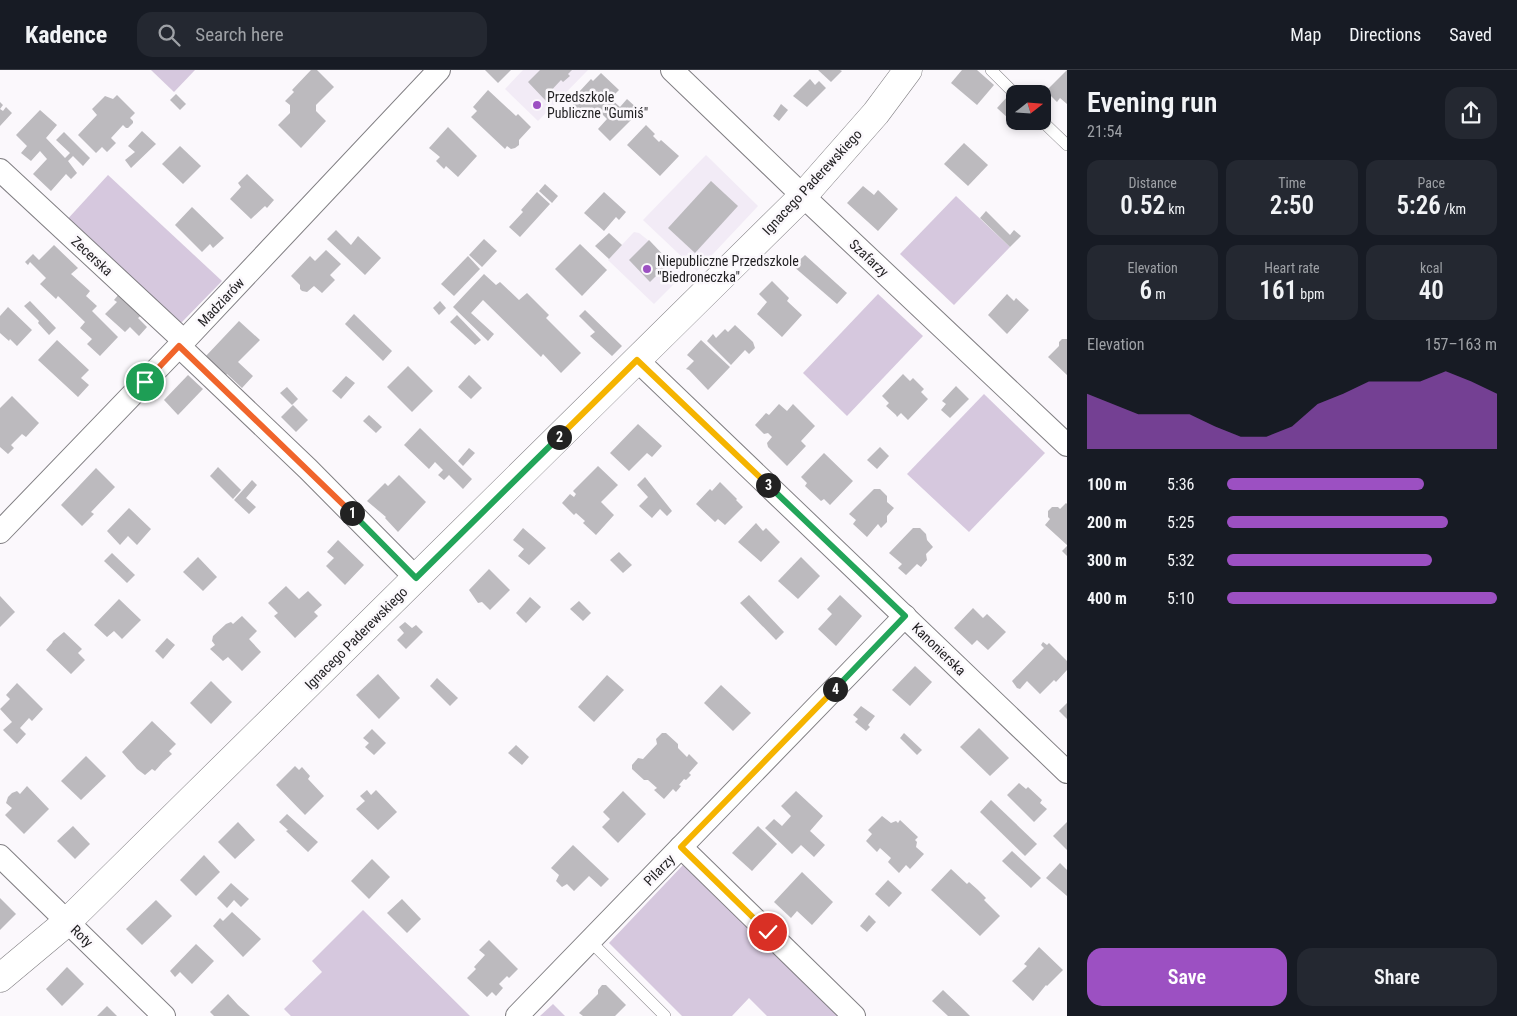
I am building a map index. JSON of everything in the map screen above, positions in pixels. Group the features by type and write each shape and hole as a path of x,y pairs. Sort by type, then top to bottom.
{"street":[{"name":"Madziarów","path":"0,532 182,343 439,70"},
{"name":"Szafarzy","path":"672,70 1067,445"},
{"name":"Ignacego Paderewskiego","path":"0,978 67,922 803,196 876,113 908,70"},
{"name":"Zecerska","path":"0,170 182,343 416,578"},
{"name":"Kanonierska","path":"637,360 1067,772"},
{"name":"Pilarzy","path":"518,1016 905,616"},
{"path":"681,847 854,1016"},
{"name":"Roty","path":"0,856 164,1016"}],"lane":[{"path":"990,70 1006,85"},
{"path":"1051,130 1067,145"},
{"path":"590,941 665,1016"}],"shaded area":[{"path":"151,70 195,70 174,92"},
{"name":"Przedszkole Publiczne \"Gumiś\"","path":"523,70 588,70 538,121 505,89"},
{"path":"706,155 758,206 697,271 643,220"},
{"path":"108,175 222,281 182,322 170,323 64,223"},
{"path":"956,196 1010,247 954,305 900,254"},
{"name":"Niepubliczne Przedszkole \"Biedroneczka\"","path":"634,232 639,233 649,241 683,275 654,304 608,260"},
{"path":"878,294 923,336 847,416 803,373"},
{"path":"984,394 1045,453 969,532 907,474"},
{"path":"683,865 841,1016 767,1016 749,998 732,1016 682,1016 609,943"},
{"path":"363,910 470,1016 291,1016 284,1009 322,972 312,961"},
{"path":"553,1004 565,1016 540,1016"}],"building":[{"path":"311,70 317,70 334,87 316,105 316,111 326,121 301,148 278,125 290,113 290,105 285,101 294,92 292,90"},
{"path":"485,70 511,70 498,83"},
{"path":"540,70 572,70 568,74 570,76 563,82 561,80 547,95 550,97 546,101 528,82"},
{"path":"818,70 840,70 842,71 831,82"},
{"path":"962,70 977,70 994,85 977,105 951,83"},
{"path":"1067,70 1067,104 1060,98 1057,102 1051,96 1051,86"},
{"path":"601,73 619,90 611,98 612,100 620,107 627,99 640,111 610,141 598,129 607,119 599,111 589,120 572,103 591,79 593,81"},
{"path":"810,79 815,85 819,81 826,88 807,107 793,96"},
{"path":"488,90 531,127 519,140 519,145 515,148 511,149 507,146 505,149 471,117 477,111 473,107"},
{"path":"176,94 186,104 180,110 170,100"},
{"path":"117,95 135,113 130,118 133,123 128,128 123,125 111,138 116,143 107,152 102,147 96,153 78,135 97,115 92,109 105,96 113,99"},
{"path":"1006,98 1006,116 997,108"},
{"path":"781,104 788,110 779,121 773,116"},
{"path":"6,107 12,113 0,126 0,109 3,111"},
{"path":"40,110 57,125 46,138 65,158 70,153 56,140 64,132 90,158 83,166 73,156 68,161 77,173 71,179 66,174 51,191 33,174 47,159 40,151 31,161 21,153 27,146 16,135"},
{"path":"646,125 655,134 653,136 659,142 661,140 679,156 660,176 627,145"},
{"path":"448,127 477,156 458,177 446,166 444,169 436,161 440,157 429,148"},
{"path":"142,131 156,144 131,168 125,160 135,152 128,146"},
{"path":"964,143 988,165 968,186 944,164"},
{"path":"180,146 201,166 183,184 162,164"},
{"path":"247,174 274,200 267,208 265,206 251,219 230,199 241,187 238,183"},
{"path":"711,181 738,206 695,253 668,228"},
{"path":"545,184 558,196 552,203 539,191"},
{"path":"863,186 874,195 878,190 898,209 878,231 847,203"},
{"path":"537,192 550,204 520,237 509,227 523,212 521,210"},
{"path":"604,192 626,212 619,220 616,217 604,231 584,213"},
{"path":"192,207 224,238 213,248 210,244 202,252 175,225"},
{"path":"986,211 1010,235 1014,230 1021,236 1010,247 980,218"},
{"path":"336,230 351,245 358,236 381,258 365,275 327,239"},
{"path":"609,233 622,245 609,259 595,246"},
{"path":"484,239 497,251 482,267 469,255"},
{"path":"649,240 670,262 650,282 629,260"},
{"path":"580,244 607,270 582,296 555,269"},
{"path":"54,245 78,268 71,274 90,291 86,296 97,306 92,311 118,337 100,356 87,344 92,339 80,328 85,322 58,296 56,299 40,284 46,278 30,262 28,265 25,262 33,254 39,260"},
{"path":"326,250 341,264 330,275 335,280 322,293 314,286 307,292 302,291 300,285 291,276 310,256 315,261"},
{"path":"805,255 847,293 837,304 793,266"},
{"path":"468,256 480,269 454,296 441,284"},
{"path":"484,274 496,285 500,282 519,300 527,293 549,315 546,318 581,353 561,373 543,354 541,357 483,300 471,313 494,334 488,341 453,307"},
{"path":"772,281 789,298 787,301 802,315 782,337 757,314 767,302 759,294"},
{"path":"119,294 144,313 138,318 147,327 139,336 130,327 125,332 105,314 117,302 114,300"},
{"path":"1007,294 1014,301 1016,298 1029,310 1007,334 988,315"},
{"path":"30,301 56,328 49,335 38,323 39,321 24,306"},
{"path":"440,301 446,308 439,315 433,308"},
{"path":"8,307 32,330 17,346 0,333 0,316"},
{"path":"585,310 622,346 612,356 590,336 595,332 579,316"},
{"path":"354,314 392,351 383,361 345,324"},
{"path":"457,315 481,340 475,345 450,322"},
{"path":"239,321 260,340 238,362 253,376 242,388 227,374 225,376 205,357"},
{"path":"735,325 753,342 755,348 749,354 745,350 731,365 707,341 713,334 716,338 725,329 728,332"},
{"path":"1062,339 1067,339 1067,375 1048,357 1059,346 1059,342"},
{"path":"57,340 89,370 81,378 89,385 78,397 38,360"},
{"path":"701,340 730,367 708,390 686,369 694,361 687,355"},
{"path":"408,366 433,391 412,412 387,387"},
{"path":"903,374 910,381 913,378 924,389 921,392 928,399 908,420 901,413 897,417 886,406 889,403 882,396"},
{"path":"188,375 203,389 178,415 164,400"},
{"path":"469,375 482,388 471,399 458,387"},
{"path":"346,376 355,383 341,399 332,391"},
{"path":"956,386 969,399 950,418 941,410 946,404 942,401"},
{"path":"287,387 298,399 292,405 280,393"},
{"path":"12,396 39,423 26,437 22,434 11,445 14,448 8,454 0,447 0,408"},
{"path":"779,404 787,411 793,404 815,426 801,441 806,446 787,466 768,447 767,443 772,437 768,433 764,434 755,425 766,413 769,415"},
{"path":"293,405 308,420 296,432 281,417"},
{"path":"369,415 382,427 376,433 363,421"},
{"path":"638,424 662,446 652,457 647,453 629,471 610,453"},
{"path":"420,428 472,479 463,489 449,475 444,480 438,475 443,470 435,462 429,469 404,445"},
{"path":"880,447 889,456 877,469 867,460"},
{"path":"469,448 475,453 463,466 458,461"},
{"path":"824,453 853,481 830,505 824,499 821,501 805,486 807,483 801,477"},
{"path":"598,466 618,485 601,502 614,515 596,535 583,523 585,521 576,513 574,515 562,503 570,494 574,497 576,494 573,491"},
{"path":"218,467 241,490 233,499 210,476"},
{"path":"96,468 115,487 91,512 94,514 82,526 61,505"},
{"path":"399,475 426,502 398,532 386,517 367,501 385,483 388,486"},
{"path":"645,477 672,511 667,516 660,509 652,518 639,506 648,497 637,485"},
{"path":"252,480 257,485 246,498 256,507 249,514 234,500"},
{"path":"720,482 743,507 725,525 718,519 715,522 696,504 710,489 712,491"},
{"path":"874,489 880,489 887,496 887,502 894,508 887,516 887,522 881,528 878,524 867,537 853,524 856,520 849,514"},
{"path":"1066,503 1067,545 1045,525 1050,519 1048,511 1052,507 1060,509"},
{"path":"129,508 151,529 137,545 128,536 120,545 107,531"},
{"path":"756,523 763,531 766,528 780,542 761,562 738,542"},
{"path":"523,528 546,548 529,565 518,556 524,549 513,540"},
{"path":"913,528 920,528 926,534 927,540 933,547 926,554 927,560 921,567 917,564 906,575 898,568 902,564 889,553"},
{"path":"338,540 364,565 345,585 326,566 334,558 327,552"},
{"path":"1067,546 1067,556 1062,551"},
{"path":"619,552 632,565 623,573 610,560"},
{"path":"112,553 135,575 127,583 104,561"},
{"path":"198,557 217,577 203,591 183,572"},
{"path":"801,557 820,576 798,599 778,581"},
{"path":"489,569 510,590 490,610 482,602 478,603 469,590"},
{"path":"286,586 299,599 308,591 322,605 314,612 318,616 295,638 274,616 278,613 268,603"},
{"path":"749,595 784,632 776,640 740,603"},
{"path":"840,595 862,616 836,646 818,629 832,614 827,609"},
{"path":"0,596 15,612 0,627"},
{"path":"530,597 541,607 526,623 516,613"},
{"path":"119,599 141,620 122,639 114,631 107,637 94,625"},
{"path":"579,601 591,613 583,621 570,609"},
{"path":"973,608 983,618 987,614 1006,632 988,650 977,640 972,645 954,628"},
{"path":"242,616 257,631 249,639 261,652 242,671 228,657 223,661 210,649 215,645 212,641 213,636 226,624 231,622 233,624"},
{"path":"405,622 412,628 416,625 423,632 406,649 397,640 404,633 399,627"},
{"path":"64,632 82,649 78,653 85,660 71,674 46,650"},
{"path":"167,638 175,645 163,659 155,651"},
{"path":"1043,642 1047,645 1049,643 1067,661 1067,670 1056,682 1054,680 1040,694 1027,681 1020,689 1017,688 1012,681 1044,648 1041,645"},
{"path":"915,666 932,682 910,706 892,690"},
{"path":"378,674 400,698 379,719 356,695"},
{"path":"607,675 624,690 594,722 578,707"},
{"path":"437,678 458,698 450,706 430,686"},
{"path":"211,681 232,702 211,724 190,703"},
{"path":"17,683 43,709 32,721 29,718 20,728 26,734 17,744 3,730 12,722 0,709 10,699 6,695"},
{"path":"721,685 751,713 733,731 704,703"},
{"path":"1067,703 1067,719 1059,711"},
{"path":"861,706 875,716 866,731 855,722 858,719 853,715"},
{"path":"152,721 176,744 169,751 172,754 155,771 152,769 145,775 122,752"},
{"path":"979,728 1009,758 990,776 960,747"},
{"path":"372,729 386,743 374,755 365,747 369,743 363,738"},
{"path":"662,733 666,733 678,744 678,748 687,757 689,754 698,763 689,773 691,775 679,785 681,786 676,792 673,789 664,799 654,790 657,788 632,769 632,765 638,758 643,759 657,744 656,739"},
{"path":"904,733 922,750 917,755 900,738"},
{"path":"516,745 529,757 522,765 508,753"},
{"path":"86,756 106,776 81,800 61,781"},
{"path":"295,766 299,770 302,767 310,776 308,779 324,796 305,815 276,785"},
{"path":"1019,783 1026,789 1028,787 1042,800 1040,803 1047,809 1034,822 1007,795"},
{"path":"27,786 49,809 24,834 5,815 12,808 6,803 8,797 17,791 20,794"},
{"path":"367,790 371,795 376,790 397,812 378,830 356,809 365,801 360,796"},
{"path":"623,791 646,814 618,843 602,827 610,819 603,812"},
{"path":"796,791 823,816 810,831 825,845 814,857 801,845 792,854 765,828 774,819 782,826 791,816 781,806"},
{"path":"991,800 1037,844 1025,856 980,812"},
{"path":"287,814 318,842 308,852 279,822"},
{"path":"882,816 891,823 896,821 898,823 900,820 918,837 915,840 917,842 916,847 924,854 910,869 906,865 899,873 888,862 891,858 880,848 877,852 866,841 872,834 868,830"},
{"path":"238,822 255,840 235,859 218,842"},
{"path":"1067,822 1067,850 1053,836"},
{"path":"73,826 90,844 75,859 57,841"},
{"path":"758,826 777,844 752,871 732,853"},
{"path":"573,845 609,879 601,887 589,876 574,891 567,884 562,887 556,881 559,875 551,868"},
{"path":"1012,851 1041,878 1031,888 1002,861"},
{"path":"204,855 220,872 196,896 180,880"},
{"path":"372,859 390,877 369,899 351,881"},
{"path":"1060,863 1067,870 1067,896 1046,878"},
{"path":"951,869 967,884 969,882 978,890 986,898 984,900 1000,916 980,936 931,890"},
{"path":"802,872 833,902 812,925 797,911 791,918 774,902"},
{"path":"888,880 902,893 889,907 875,894"},
{"path":"231,883 249,899 241,907 234,900 227,908 217,898"},
{"path":"0,898 16,914 0,930"},
{"path":"402,899 421,919 407,933 387,913"},
{"path":"156,900 172,916 142,945 126,929"},
{"path":"232,912 261,939 243,957 213,926 220,918 223,921"},
{"path":"869,915 876,922 867,932 860,926"},
{"path":"489,940 518,969 499,984 503,988 496,996 492,992 487,997 467,978 476,969 474,967 485,955 479,950"},
{"path":"196,944 214,961 192,984 180,972 175,977 170,971"},
{"path":"1039,947 1063,970 1046,985 1033,1001 1012,981 1027,966 1024,964"},
{"path":"67,967 84,984 62,1006 46,989"},
{"path":"602,985 606,985 626,1005 615,1016 583,1016 579,1013 598,994 598,990"},
{"path":"943,990 970,1016 948,1016 932,1001"},
{"path":"228,994 250,1016 214,1016 210,1012"},
{"path":"107,1006 117,1016 97,1016"}],"place":[{"name":"Przedszkole Publiczne \"Gumiś\"","path":"537,105"},
{"name":"Niepubliczne Przedszkole \"Biedroneczka\"","path":"647,269"}],"route":[{"path":"145,382 179,346 308,469 416,578 637,360 905,616 681,847 768,932"}]}
